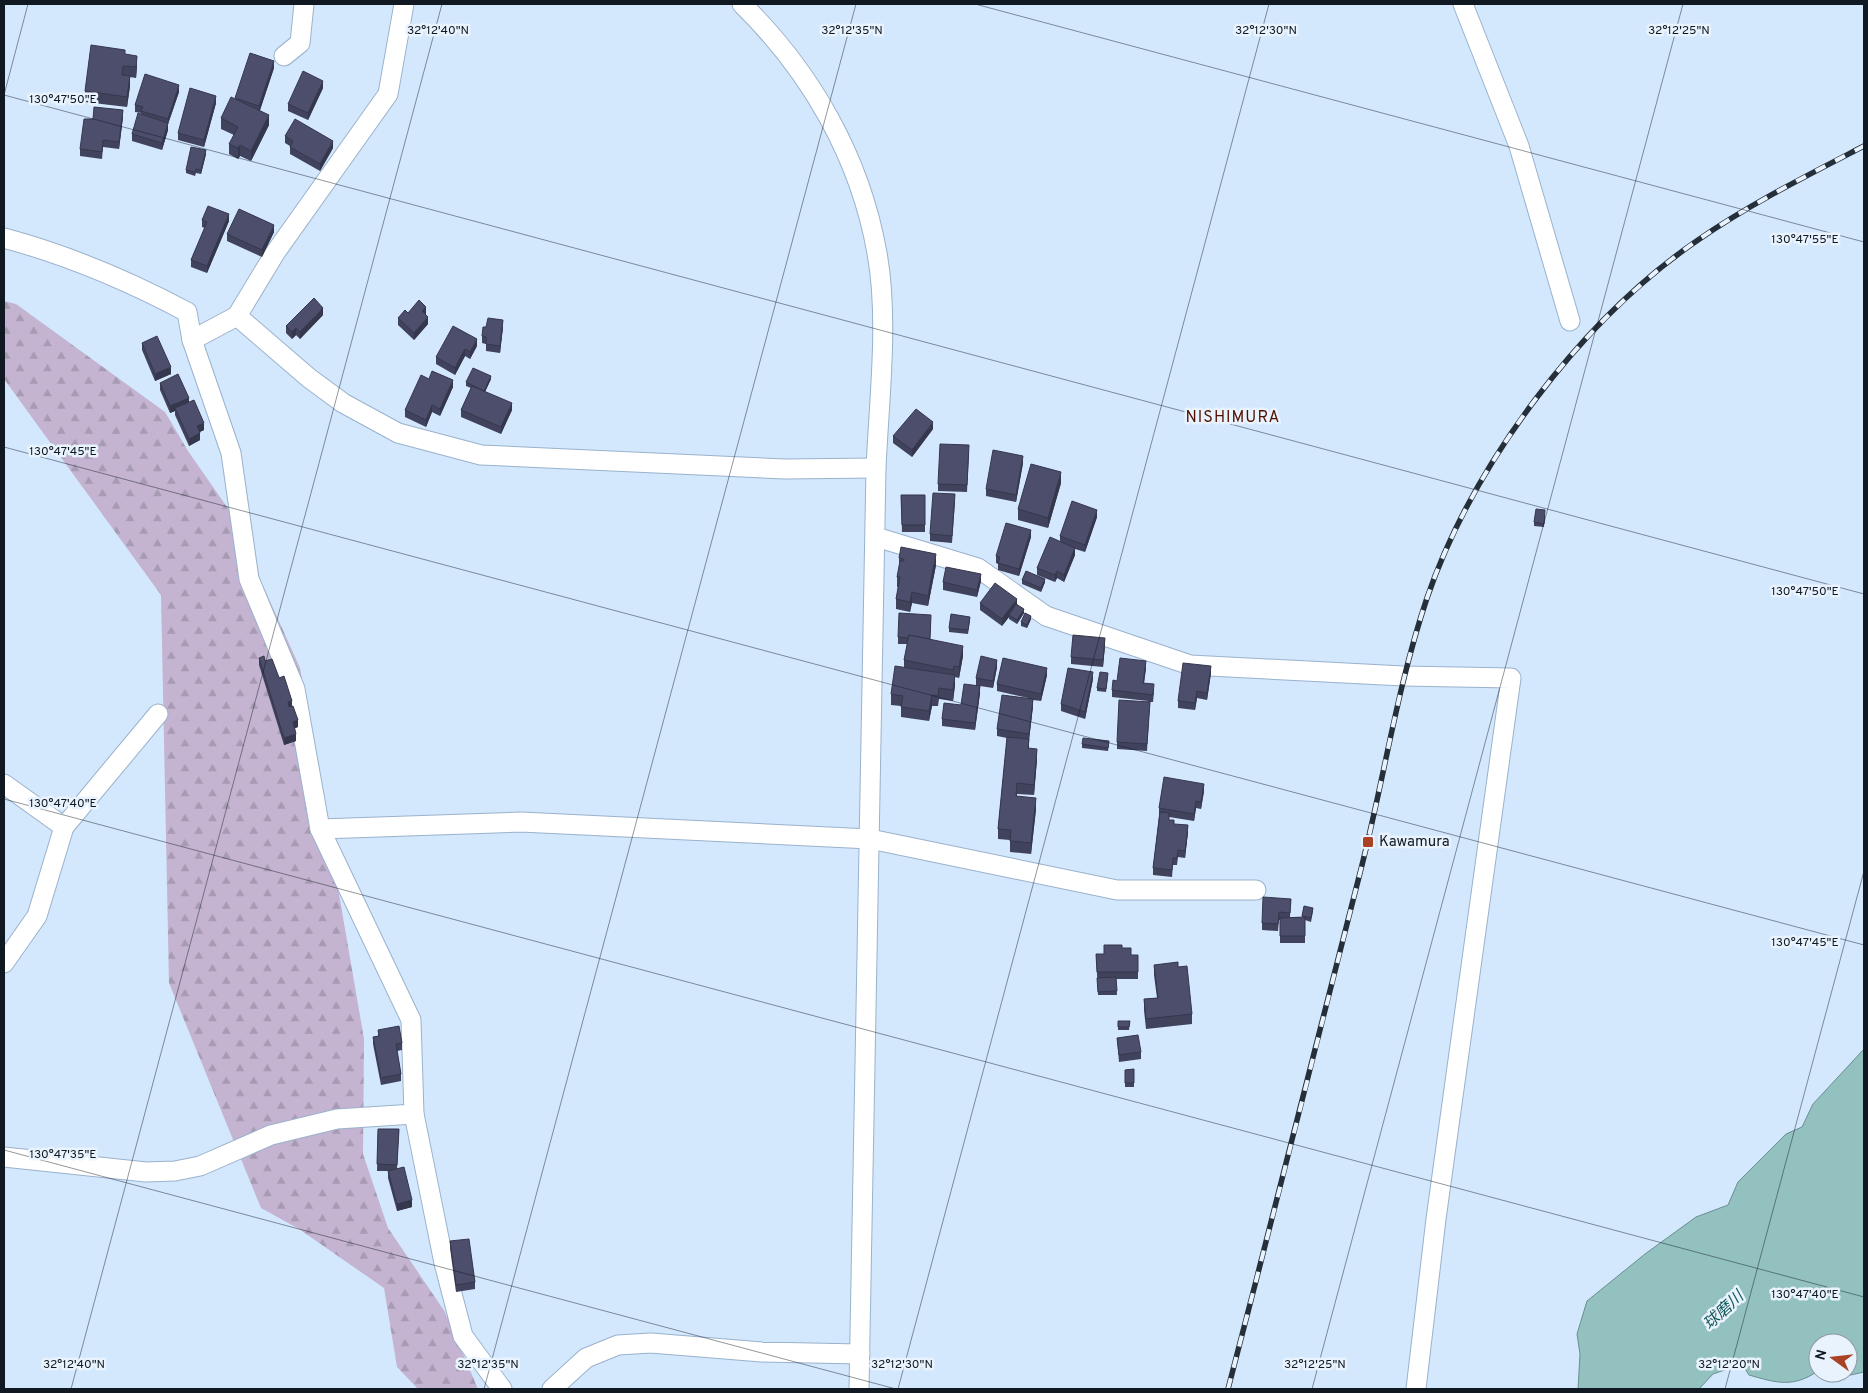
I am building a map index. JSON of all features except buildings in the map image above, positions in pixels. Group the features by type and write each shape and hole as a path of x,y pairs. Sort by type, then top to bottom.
{"street":[{"path":"284,56 300,43 304,4"},
{"path":"192,340 238,316 275,253 388,94 404,4"},
{"path":"742,4 770,31 810,85 839,135 864,197 877,254 882,316 876,468 859,1389"},
{"path":"1463,4 1519,146 1570,321"},
{"path":"4,238 30,245 137,286 187,312 192,340 230,452 250,579 295,689 320,829 411,1020 414,1114 444,1263 463,1336 502,1389"},
{"path":"238,316 309,378 342,402 398,433 481,455 785,468 876,468"},
{"path":"876,537 978,568 1046,616 1190,665 1404,676 1511,678 1436,1219 1416,1389"},
{"path":"4,963 37,916 64,826 158,714"},
{"path":"4,784 64,826"},
{"path":"320,829 521,822 870,839 1117,890 1256,890"},
{"path":"4,1157 146,1172 175,1171 200,1166 270,1135 337,1119 414,1114"},
{"path":"552,1389 586,1358 618,1345 651,1343 762,1352 860,1354"}],"green space":[{"path":"4,301 16,304 165,412 188,451 229,510 300,668 364,1039 363,1154 388,1228 445,1312 478,1389 418,1389 397,1367 384,1288 299,1229 261,1208 169,983 161,595 4,379"}],"water":[{"name":"球磨川","path":"1864,1049 1864,1372 1858,1373 1858,1333 1808,1333 1808,1376 1793,1382 1777,1382 1749,1375 1742,1364 1713,1374 1699,1389 1578,1389 1580,1354 1577,1334 1587,1301 1645,1254 1696,1217 1728,1205 1738,1182 1786,1134 1802,1127 1813,1104"}],"railway":[{"path":"1228,1389 1361,869 1416,632 1447,547 1472,497 1502,447 1536,399 1573,353 1613,311 1655,273 1698,240 1738,214 1864,146"}],"place":[{"name":"Kawamura","path":"1368,842"}],"district":[{"name":"NISHIMURA","path":"1233,418"}]}
